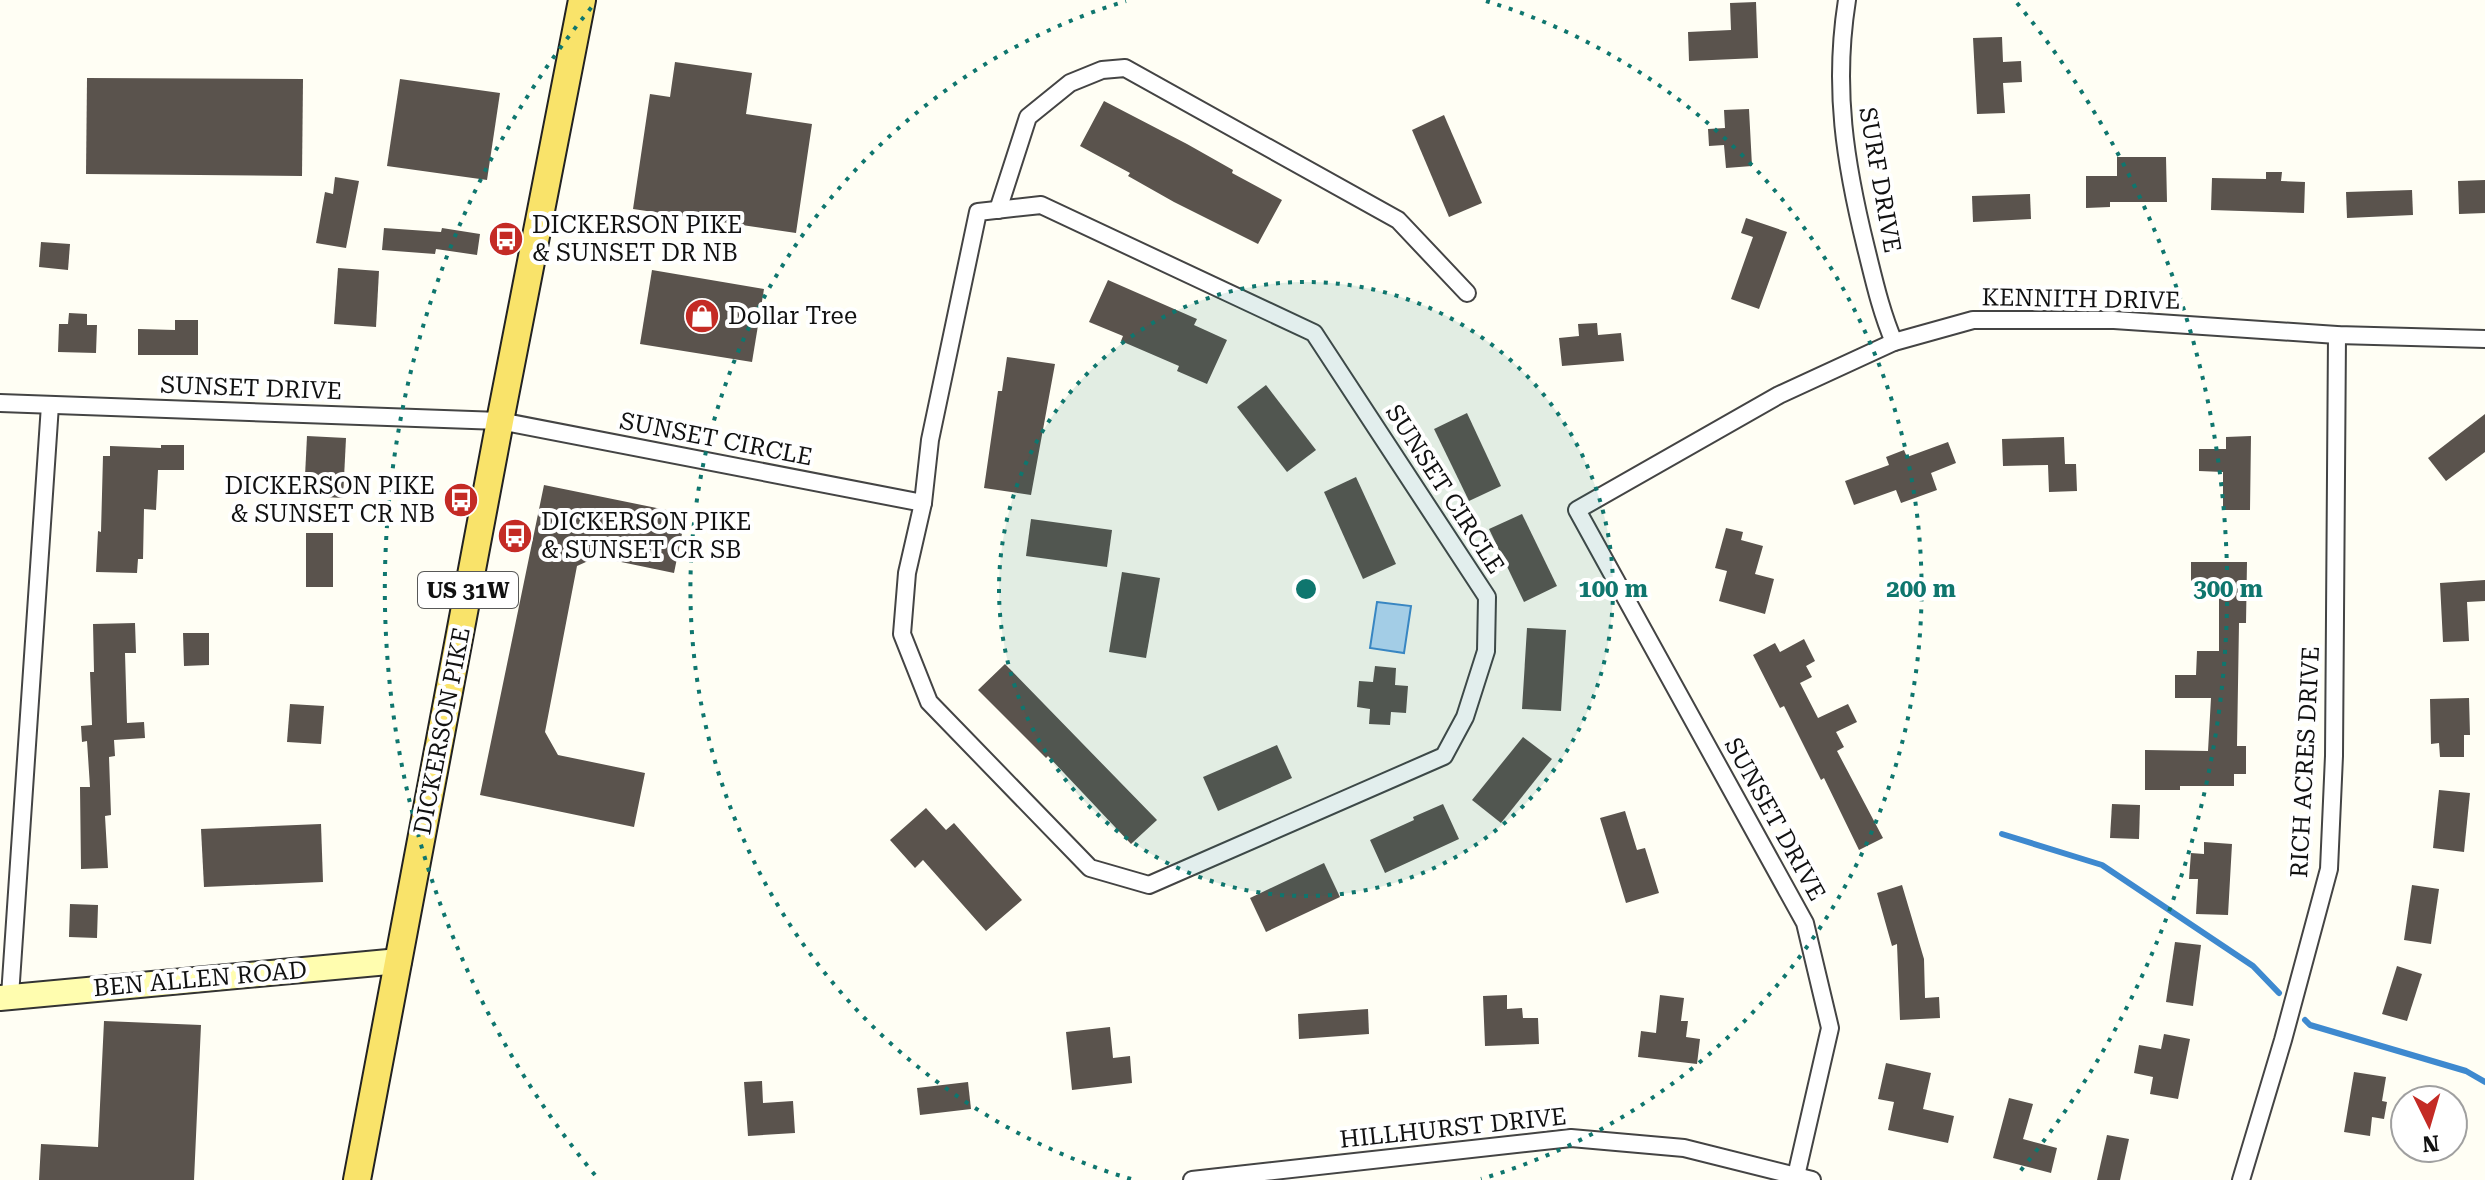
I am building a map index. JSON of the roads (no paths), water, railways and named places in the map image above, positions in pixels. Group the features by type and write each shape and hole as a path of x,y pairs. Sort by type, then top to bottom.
{"main road":[{"name":"DICKERSON PIKE","path":"357,1180 582,0"}],"street":[{"name":"SURF DRIVE","path":"1847,0 1840,88 1845,150 1883,315 1894,342"},
{"path":"998,210 1028,117 1070,83 1102,70 1125,68 1398,220 1467,293"},
{"name":"SUNSET CIRCLE","path":"1041,205 1314,333 1487,597 1486,651 1465,717 1444,756 1149,885 1090,868 929,702 902,634 907,573 923,503 930,440 978,212 1041,205"},
{"name":"KENNITH DRIVE","path":"1577,510 1779,395 1894,342 1973,320 2114,320 2337,335 2485,339"},
{"name":"RICH ACRES DRIVE","path":"2241,1180 2329,869 2334,758 2337,335"},
{"name":"SUNSET DRIVE","path":"0,403 500,421"},
{"path":"5,997 50,405"},
{"name":"SUNSET CIRCLE","path":"500,421 923,503"},
{"name":"SUNSET DRIVE","path":"1577,510 1805,923 1830,1028 1804,1178"},
{"name":"BEN ALLEN ROAD","path":"5,997 399,961"},
{"name":"HILLHURST DRIVE","path":"1192,1180 1571,1138 1684,1148 1804,1178"}],"water":[{"path":"1377,602 1411,606 1404,653 1370,648"}],"waterway":[{"path":"2002,834 2102,865 2253,966 2279,993"},
{"path":"2305,1020 2310,1025 2466,1071 2485,1082"}],"place":[{"name":"DICKERSON PIKE & SUNSET DR NB","path":"506,239"},
{"name":"Dollar Tree","path":"702,316"},
{"name":"DICKERSON PIKE & SUNSET CR NB","path":"461,500"},
{"name":"DICKERSON PIKE & SUNSET CR SB","path":"515,536"}]}
